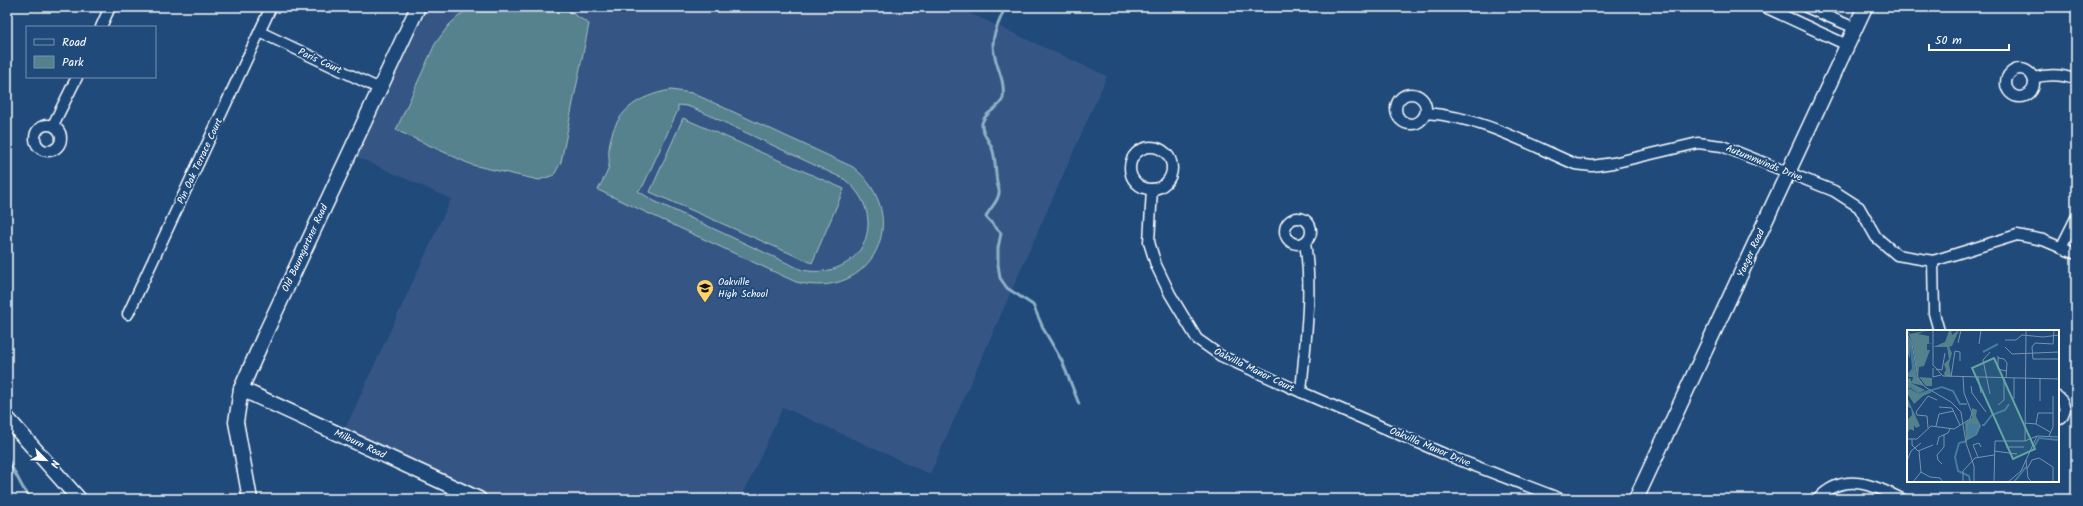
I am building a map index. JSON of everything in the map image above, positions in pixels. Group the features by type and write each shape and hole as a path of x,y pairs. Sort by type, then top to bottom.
{"street":[{"path":"100,26 110,7"},
{"name":"Pin Oak Terrace Court","path":"128,314 272,7"},
{"name":"Old Baumgartner Road","path":"250,499 236,422 242,389 266,332 418,7"},
{"path":"1765,7 1847,45"},
{"path":"1806,7 1855,28"},
{"name":"Yaeger Road","path":"1636,499 1865,7"},
{"name":"Paris Court","path":"260,32 380,89"},
{"path":"2033,78 2045,74 2066,76 2076,80"},
{"path":"53,125 76,78"},
{"name":"Autumnwinds Drive","path":"1426,113 1452,115 1480,123 1575,164 1592,166 1613,163 1698,143 1722,146 1834,191 1859,207 1876,237 1897,255 1934,261 2017,235 2042,240 2076,254"},
{"path":"1150,146 1163,150 1171,161 1172,168 1168,181 1162,186 1152,189 1142,187 1136,183 1130,171 1132,157 1143,148 1150,146"},
{"name":"Oakvilla Manor Court","path":"1152,189 1149,242 1156,265 1170,294 1197,339 1221,356 1300,392 1309,299 1309,263 1305,243"},
{"path":"2062,248 2076,218"},
{"path":"1934,261 1934,313 1939,330"},
{"name":"Milburn Road","path":"242,389 478,499"},
{"name":"Oakvilla Manor Drive","path":"1300,392 1449,456 1561,499"},
{"path":"2059,398 2066,409 2062,417 2059,419"},
{"path":"7,418 79,499"},
{"path":"1818,499 1825,491 1836,486 1854,482 1869,485 1902,499"}],"shaded area":[{"name":"Oakville High School","path":"425,7 956,7 1107,76 930,474 783,407 741,499 493,499 344,431 451,199 353,155"}],"green space":[{"path":"469,7 563,7 589,24 561,162 554,175 539,180 472,165 396,130 435,44 449,25"},
{"path":"671,90 692,93 853,167 871,187 881,208 882,230 876,250 864,267 846,279 823,285 796,282 598,190 608,168 611,136 621,116 637,102","holes":["678,105 687,106 844,179 858,194 866,211 868,227 864,243 855,256 841,266 823,271 802,270 654,201 638,191 643,186 678,110"]},
{"path":"683,118 844,189 812,263 650,192"}],"waterway":[{"path":"1005,7 993,39 995,58 1003,84 1003,98 999,105 986,116 982,123 984,133 991,145 995,160 999,192 997,200 986,217 1001,233 998,248 1000,278 1007,288 1033,305 1044,330 1062,361 1079,404"},
{"path":"7,458 23,488 31,499"}],"place":[{"name":"Oakville High School","path":"705,303"}]}
